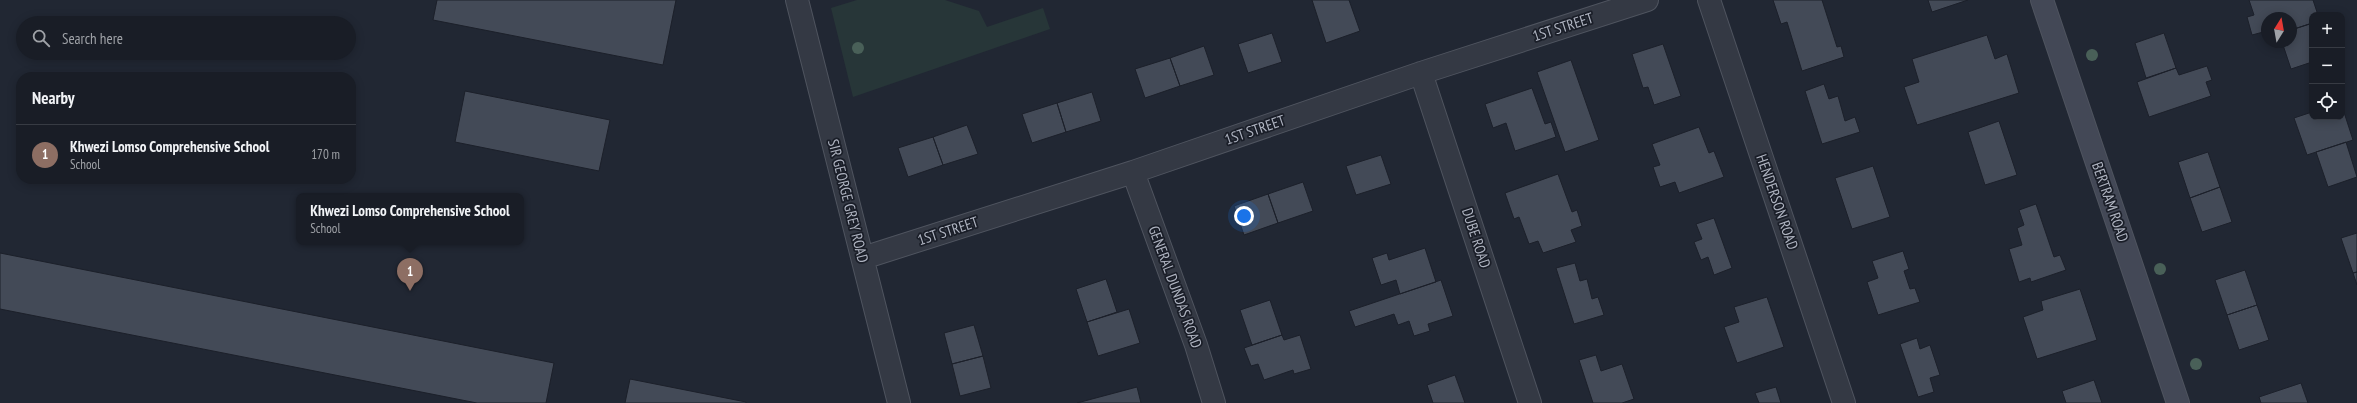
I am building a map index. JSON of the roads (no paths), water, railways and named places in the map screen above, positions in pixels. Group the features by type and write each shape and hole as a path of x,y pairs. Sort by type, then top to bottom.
{"street":[{"name":"SIR GEORGE GREY ROAD","path":"797,0 899,403"},
{"name":"1ST STREET","path":"863,258 1133,172 1421,73 1647,0"},
{"name":"HENDERSON ROAD","path":"1709,0 1844,403"},
{"name":"BERTRAM ROAD","path":"2042,0 2178,403"},
{"name":"DUBE ROAD","path":"1421,73 1530,403"},
{"name":"GENERAL DUNDAS ROAD","path":"1133,172 1196,345 1214,403"}],"place":[{"name":"Khwezi Lomso Comprehensive School","path":"410,291"}]}
